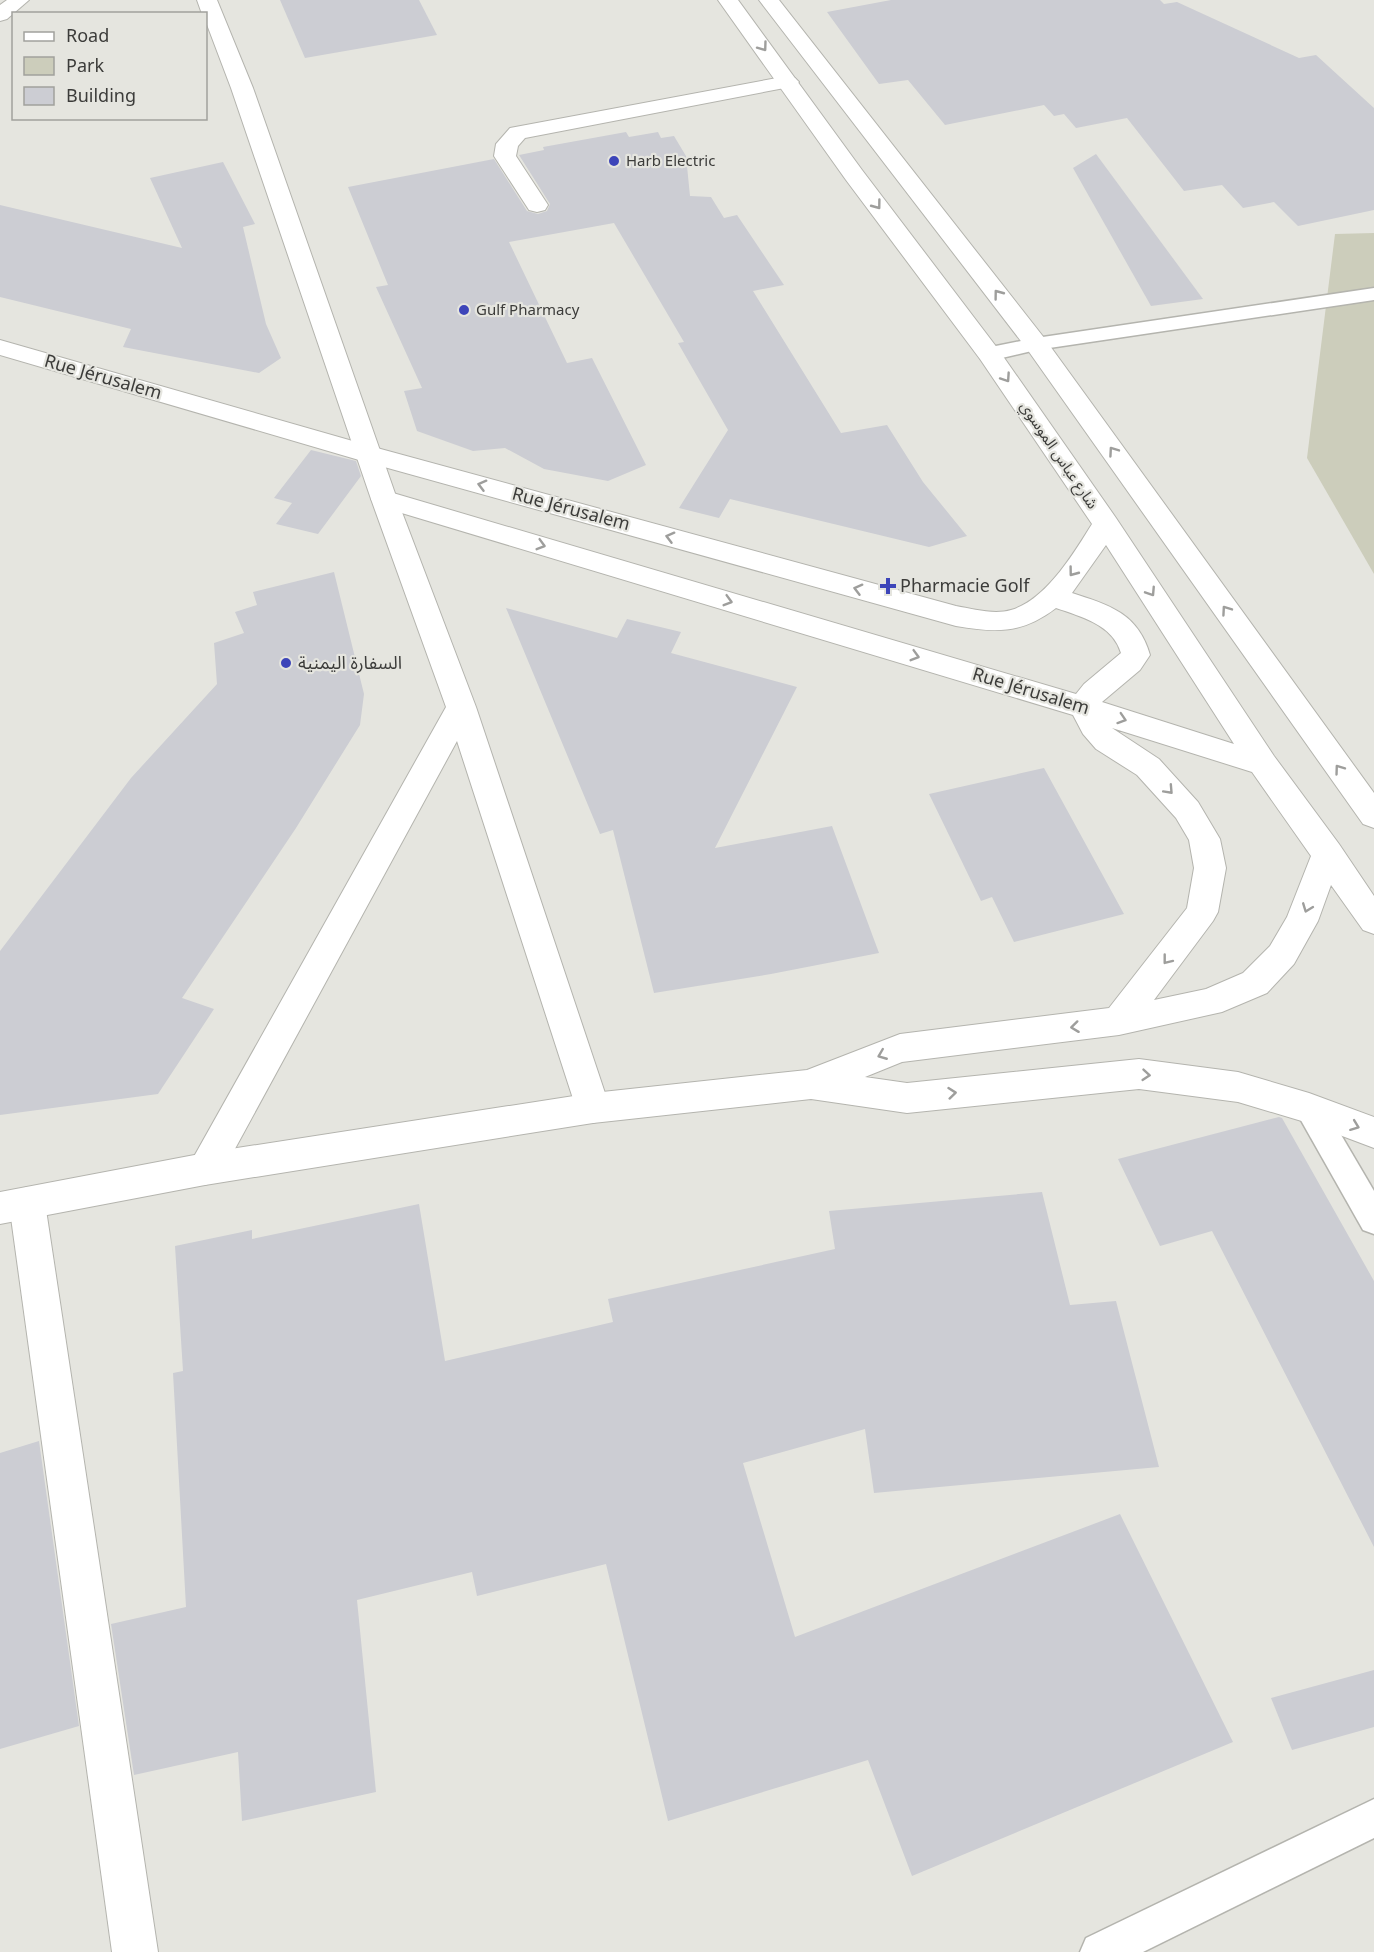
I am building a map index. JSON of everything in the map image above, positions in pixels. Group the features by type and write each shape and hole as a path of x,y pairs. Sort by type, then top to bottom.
{"street":[{"path":"0,15 18,0"},
{"path":"207,0 246,99 368,454 461,707 593,1108"},
{"name":"شارع عباس الموسوي","path":"728,0 854,175 989,354 1106,524 1263,764 1374,921"},
{"path":"769,0 1036,344 1374,816"},
{"path":"537,205 505,156 507,144 518,133 788,82"},
{"name":"Rue Jérusalem","path":"0,347 368,454 956,616 989,621 1018,618 1052,597 1071,576 1106,524"},
{"name":"Rue Jérusalem","path":"384,499 1084,707 1263,764"},
{"path":"1052,597 1088,609 1118,624 1129,635 1136,655 1127,668 1103,682 1089,695 1084,707 1093,726 1107,741 1148,767 1188,810 1204,839 1210,868 1202,912 1119,1021"},
{"path":"204,1169 360,893 461,707"},
{"path":"811,1084 900,1048 1119,1021 1210,1002 1255,983 1282,955 1302,921 1328,853"},
{"path":"135,1952 14,1205 204,1169 593,1108 811,1084 907,1098 1139,1074 1238,1087 1309,1108 1374,1133"}],"lane":[{"path":"989,354 1036,344 1374,294"},
{"path":"1309,1108 1374,1220"},
{"path":"1100,1952 1374,1818"}],"green space":[{"path":"1374,233 1374,574 1307,458 1335,234"}],"building":[{"path":"280,0 419,0 437,35 305,58"},
{"path":"891,0 1160,0 1164,4 1177,2 1299,58 1316,55 1374,108 1374,210 1298,226 1274,202 1243,208 1222,185 1184,191 1127,118 1076,128 1064,114 1054,116 1044,105 945,125 908,80 879,84 827,12"},
{"path":"626,132 629,137 658,132 661,138 674,136 686,156 690,196 711,197 724,218 737,215 784,285 753,291 841,433 887,425 923,482 967,536 929,547 730,499 719,518 679,508 728,430 678,343 684,342 614,223 509,242 567,363 592,358 646,465 608,481 544,469 505,448 473,451 417,431 404,391 422,388 376,287 388,285 348,187 494,159 527,211 538,214 547,211 550,204 519,155 544,150 543,147"},
{"path":"1096,154 1203,299 1151,306 1073,168"},
{"path":"223,162 255,224 243,227 266,324 281,358 259,373 123,347 131,329 0,297 0,205 182,248 150,178"},
{"path":"311,450 356,461 361,476 318,534 276,524 292,503 274,498"},
{"path":"334,572 364,694 360,725 296,828 182,998 214,1009 158,1094 0,1115 0,951 131,778 217,684 214,643 244,633 235,612 257,605 253,592"},
{"path":"506,608 617,638 627,619 681,632 671,653 797,687 715,848 832,826 879,953 654,993 613,830 600,834"},
{"path":"1044,768 1124,914 1014,942 992,897 981,901 929,794"},
{"path":"1282,1118 1374,1281 1374,1547 1212,1231 1160,1246 1118,1159"},
{"path":"1042,1192 1070,1305 1116,1301 1159,1467 874,1493 865,1429 743,1463 795,1637 1120,1514 1233,1742 912,1876 868,1760 668,1821 606,1564 477,1596 472,1572 357,1600 376,1792 242,1821 238,1752 134,1775 111,1624 186,1607 173,1373 183,1371 175,1246 252,1230 252,1239 419,1204 445,1361 613,1322 608,1299 835,1249 829,1211"},
{"path":"39,1441 79,1726 0,1749 0,1453"},
{"path":"1374,1670 1374,1727 1292,1750 1271,1698"}],"place":[{"name":"Harb Electric","path":"614,161"},
{"name":"Gulf Pharmacy","path":"464,310"},
{"name":"Pharmacie Golf","path":"888,586"},
{"name":"السفارة اليمنية","path":"286,663"}]}
